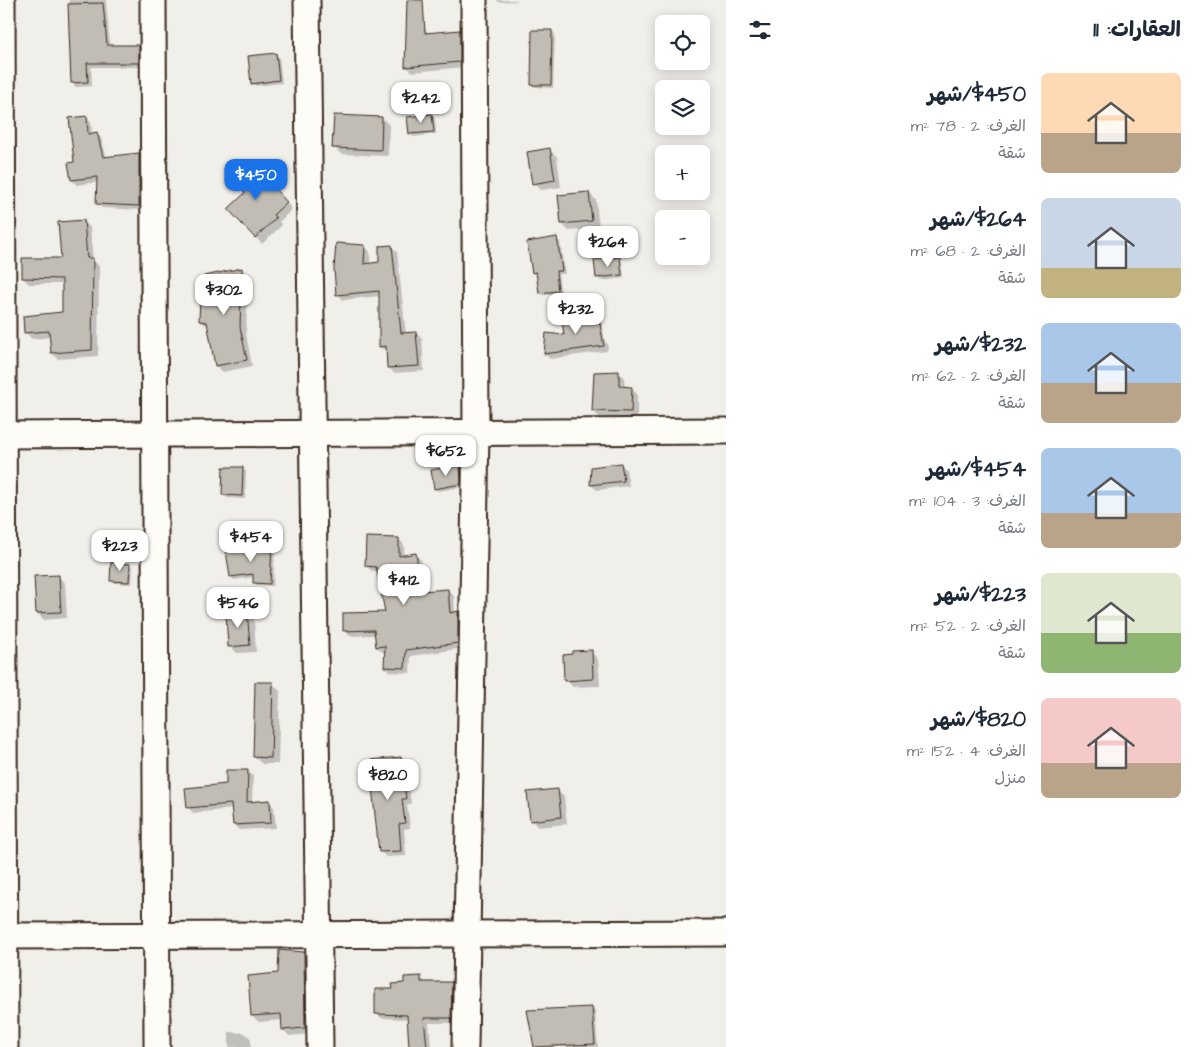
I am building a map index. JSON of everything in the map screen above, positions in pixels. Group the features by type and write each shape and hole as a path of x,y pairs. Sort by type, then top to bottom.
{"street":[{"path":"2,0 2,936 5,1047"},
{"path":"153,0 157,1047"},
{"path":"308,0 320,1047"},
{"path":"465,1047 476,432 474,0"},
{"path":"2,435 726,431"},
{"path":"2,936 726,934"}],"building":[{"path":"407,0 423,0 425,33 460,30 460,62 405,67"},
{"path":"103,3 107,45 139,45 139,63 87,63 88,82 71,83 68,4"},
{"path":"532,30 552,30 551,85 531,85"},
{"path":"276,53 279,80 251,84 248,56"},
{"path":"432,114 434,132 409,134 407,117"},
{"path":"334,115 382,117 381,150 332,148"},
{"path":"87,116 88,134 97,132 103,157 139,153 139,206 96,204 97,177 71,180 68,163 74,162 69,118"},
{"path":"550,148 555,180 532,184 527,152"},
{"path":"251,163 287,202 273,215 276,218 255,238 228,209 245,193 233,174"},
{"path":"589,192 592,221 561,224 558,195"},
{"path":"84,220 87,258 93,258 92,350 51,353 49,331 24,333 23,316 62,312 62,279 22,278 22,258 61,258 58,222"},
{"path":"557,237 562,271 556,271 558,291 539,293 536,272 532,273 527,242"},
{"path":"336,243 365,245 364,264 379,262 379,246 392,245 401,333 416,332 419,366 387,368 386,346 379,347 379,291 336,295 334,269"},
{"path":"620,257 622,275 596,278 594,260"},
{"path":"242,268 240,327 247,360 215,366 207,322 199,321 200,296 205,296 204,276"},
{"path":"598,314 604,346 544,354 546,333 564,335 562,319"},
{"path":"619,371 619,386 632,387 631,412 592,411 594,372"},
{"path":"621,463 624,481 590,485 591,467"},
{"path":"460,465 461,484 434,489 431,470"},
{"path":"223,467 243,467 242,496 222,495"},
{"path":"366,537 399,538 399,556 416,553 422,591 448,589 450,613 458,611 458,643 406,650 405,668 384,667 385,646 376,647 374,630 343,631 343,613 385,612 376,567 365,566"},
{"path":"272,544 270,584 253,583 253,574 230,577 226,551"},
{"path":"111,562 130,564 129,582 110,581"},
{"path":"59,575 61,612 36,613 34,576"},
{"path":"247,611 250,645 228,647 226,613"},
{"path":"592,650 593,679 564,681 563,655 572,654 572,651"},
{"path":"255,682 273,682 271,758 253,757"},
{"path":"401,757 406,799 402,799 405,823 399,824 401,851 379,852 369,760"},
{"path":"226,770 248,770 247,802 270,800 271,823 233,825 231,804 187,808 185,788 226,784"},
{"path":"558,789 561,817 530,821 527,792"},
{"path":"279,950 304,952 305,1028 282,1030 281,1014 251,1016 248,976 278,973"},
{"path":"421,976 421,982 452,982 451,1018 424,1018 427,1047 409,1047 407,1015 375,1014 375,989 393,989 392,984 404,983 404,977"},
{"path":"592,1007 595,1044 534,1047 527,1010"}]}
